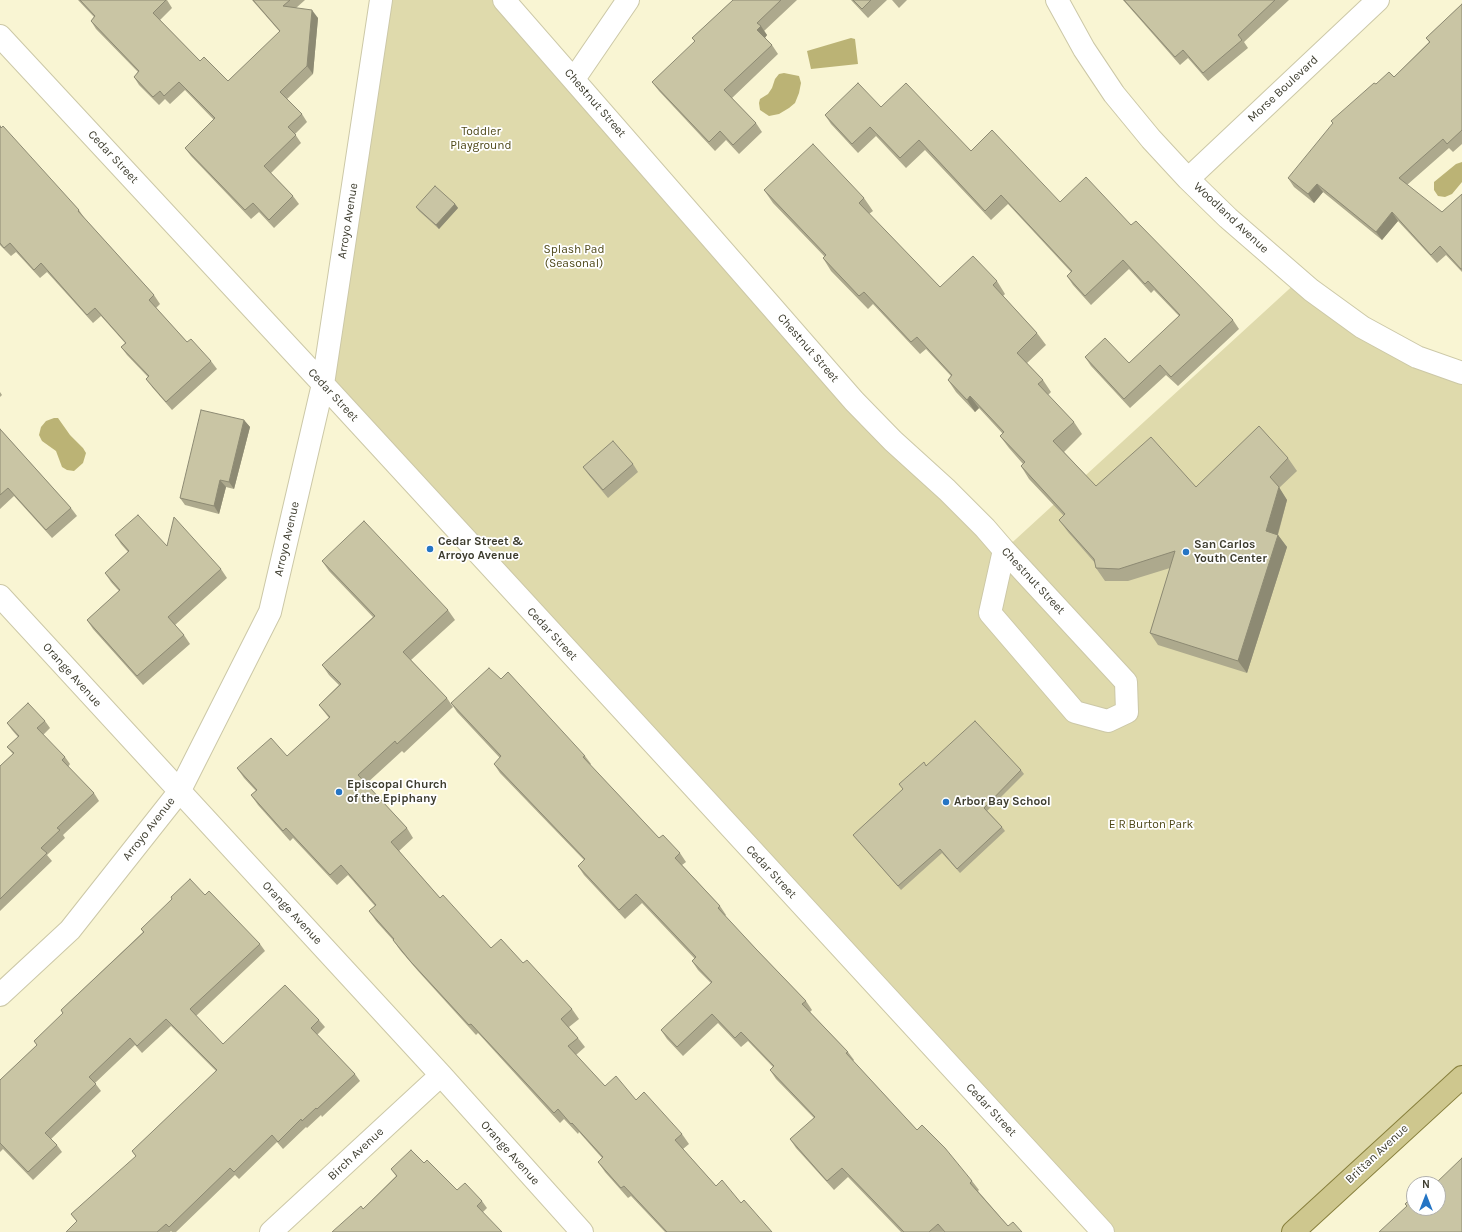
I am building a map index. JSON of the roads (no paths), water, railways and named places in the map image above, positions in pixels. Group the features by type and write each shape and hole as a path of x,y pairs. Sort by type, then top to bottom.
{"main road":[{"name":"Brittan Avenue","path":"1293,1232 1462,1077"}],"street":[{"name":"Arroyo Avenue","path":"0,995 70,930 179,792 270,612 323,384 381,0"},
{"name":"Chestnut Street","path":"504,0 854,401 893,442 947,490 1004,550 1126,682 1127,712 1108,721 1075,712 990,613 1004,550"},
{"path":"574,79 628,0"},
{"name":"Woodland Avenue","path":"1057,0 1084,49 1114,94 1150,139 1228,218 1311,290 1362,327 1418,357 1462,373"},
{"name":"Morse Boulevard","path":"1188,179 1378,0"},
{"name":"Cedar Street","path":"0,36 323,384 1103,1232"},
{"name":"Orange Avenue","path":"0,596 441,1076 582,1232"},
{"name":"Birch Avenue","path":"271,1232 441,1076"}],"place":[{"name":"Cedar Street & Arroyo Avenue","path":"430,549"},
{"name":"San Carlos Youth Center","path":"1186,552"},
{"name":"Episcopal Church of the Epiphany","path":"339,792"},
{"name":"Arbor Bay School","path":"946,802"}],"park label":[{"name":"Toddler Playground","path":"481,139"},
{"name":"Splash Pad (Seasonal)","path":"574,257"},
{"name":"E R Burton Park","path":"1151,825"}]}
